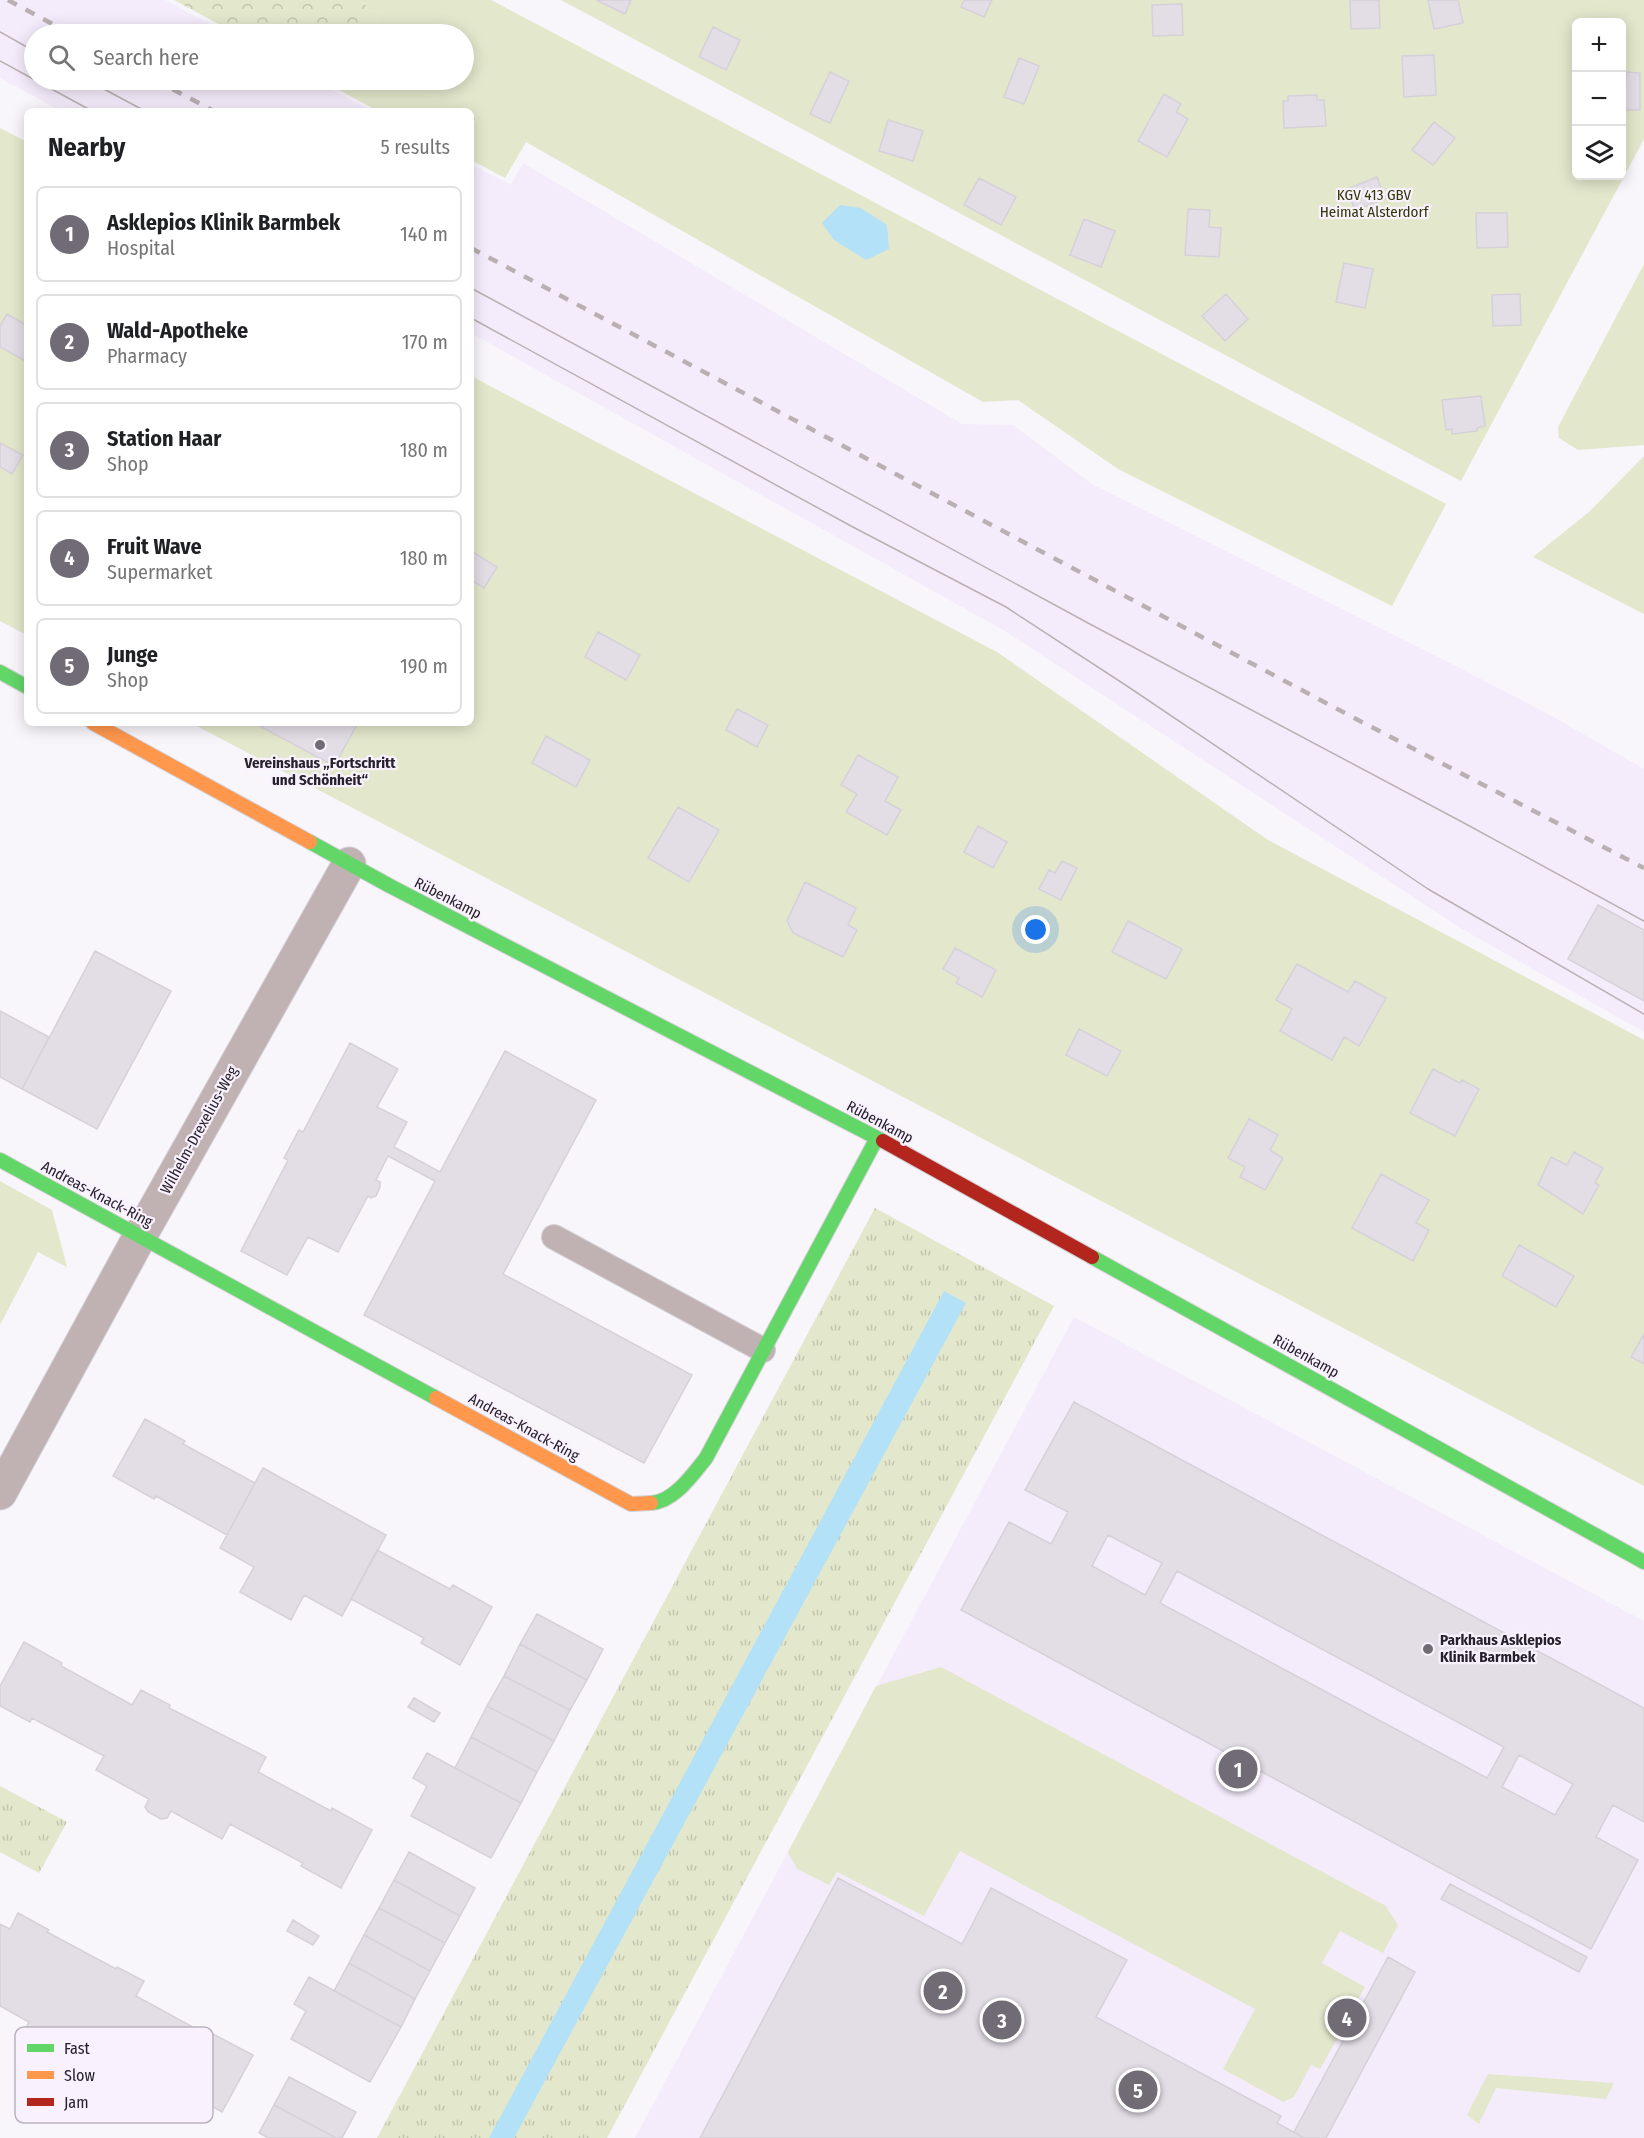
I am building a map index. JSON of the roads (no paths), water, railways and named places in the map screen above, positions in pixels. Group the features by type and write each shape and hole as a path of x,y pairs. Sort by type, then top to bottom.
{"street":[{"path":"0,672 24,685"},
{"name":"Rübenkamp","path":"98,726 349,864 877,1138 1644,1562"},
{"name":"Wilhelm-Drexelius-Weg","path":"0,1493 140,1236 349,864"},
{"name":"Andreas-Knack-Ring","path":"0,1160 631,1504 659,1503 686,1484 705,1458 877,1138"}],"lane":[{"path":"554,1237 764,1350"}],"water":[{"path":"840,205 861,208 887,225 889,249 866,260 834,240 822,223"},
{"path":"944,1291 966,1303 514,2138 489,2138"}],"tram line":[{"path":"0,32 24,45"},
{"path":"0,61 24,74"},
{"path":"53,90 86,108"},
{"path":"106,90 139,108"},
{"path":"474,290 1644,921"},
{"path":"474,320 851,526 1006,607 1428,889 1644,1014"}],"railway":[{"path":"8,0 52,24"},
{"path":"174,90 208,108"},
{"path":"474,250 1358,720 1644,868"}],"place":[{"name":"Vereinshaus „Fortschritt und Schönheit“","path":"320,745"},
{"name":"Parkhaus Asklepios Klinik Barmbek","path":"1428,1649"},
{"name":"Asklepios Klinik Barmbek","path":"1238,1769"},
{"name":"Wald-Apotheke","path":"943,1991"},
{"name":"Fruit Wave","path":"1347,2018"},
{"name":"Station Haar","path":"1002,2020"},
{"name":"Junge","path":"1138,2090"}],"park label":[{"name":"KGV 413 GBV Heimat Alsterdorf","path":"1374,204"}]}
